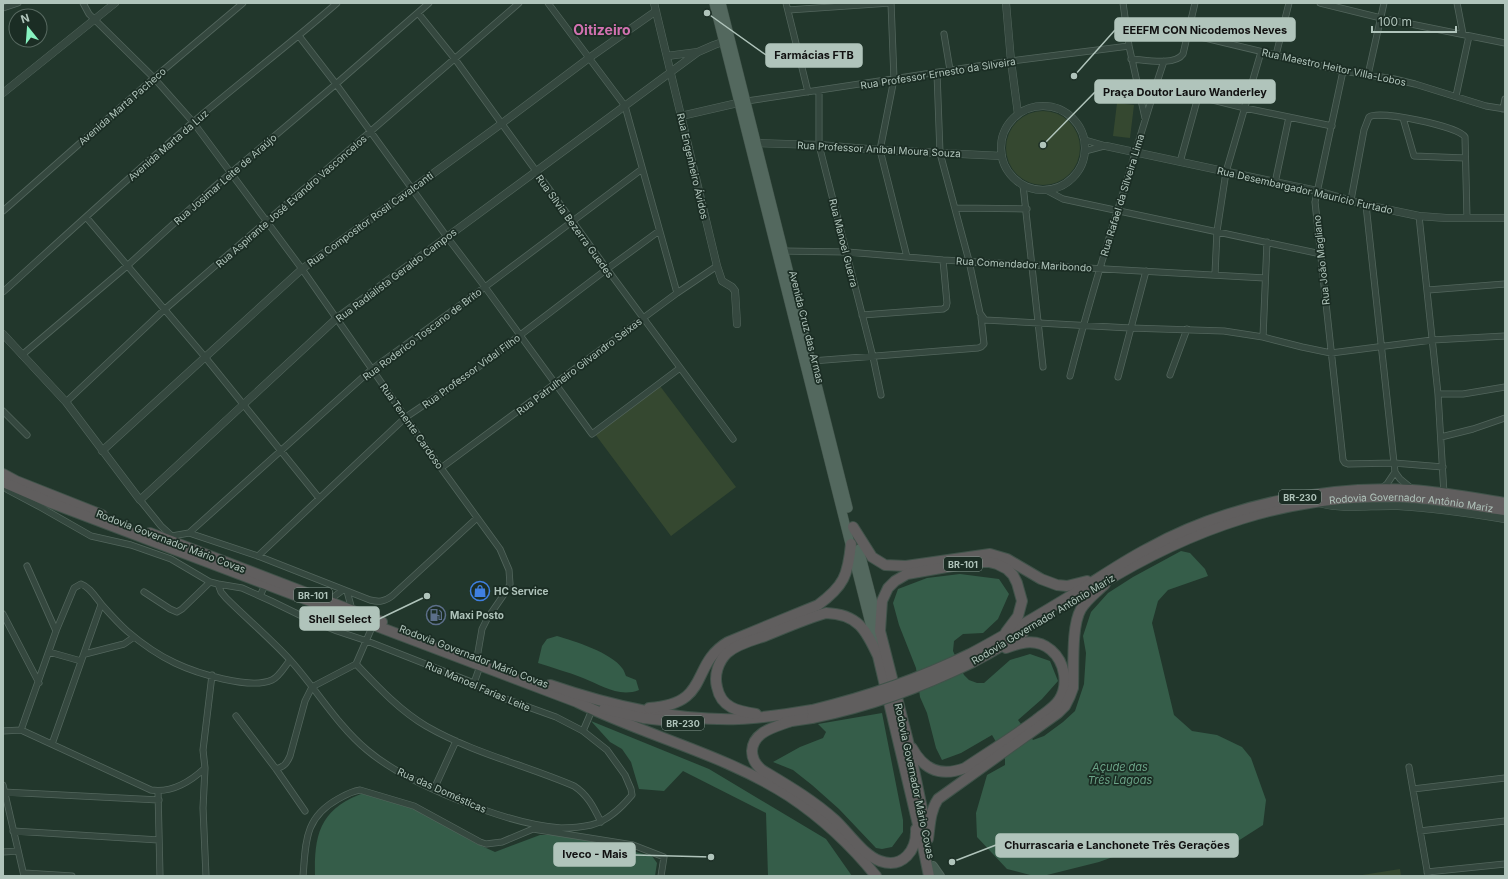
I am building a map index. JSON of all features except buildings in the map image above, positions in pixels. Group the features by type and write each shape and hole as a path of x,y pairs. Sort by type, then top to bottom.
{"highway":[{"name":"Rodovia Governador Mário Covas","path":"3,474 23,484 171,538 577,702"},
{"name":"Rodovia Governador Mário Covas","path":"3,482 49,502 373,625 524,677 626,707 651,712 696,718 740,719 812,714 906,683 972,658 1001,638"},
{"name":"Rodovia Governador Antônio Mariz","path":"972,658 986,656 1110,575 1146,549 1184,530 1264,503 1318,494 1381,489 1413,490 1505,502"},
{"name":"Rodovia Governador Antônio Mariz","path":"1001,638 1110,575 1172,544 1244,517 1278,508 1342,499 1399,497 1427,499 1505,510"},
{"path":"853,526 872,557 884,565 906,566 990,554 1007,559 1049,583 1067,586 1110,575"},
{"path":"626,707 659,707 679,702 695,687 715,651 721,646 818,605 829,597 846,575 849,564 851,544"},
{"name":"BR-101","path":"880,631 882,601 888,588 900,578 907,574 989,562 1007,569 1013,575 1022,601 1018,616 1001,638"},
{"path":"928,839 933,806 938,799 999,750 1028,730 1058,713 1065,706 1073,688 1075,630 1077,618 1081,609 1110,575"},
{"path":"770,716 741,711 725,704 721,698 716,681 716,673 720,662 726,654 735,648 826,613 846,616 859,624 866,631 878,656 929,876"},
{"name":"Rodovia Governador Mário Covas","path":"880,631 908,741 934,871"},
{"path":"986,656 1024,642 1032,642 1045,646 1058,657 1062,664 1065,685 1062,694 1052,708 1028,730"},
{"path":"577,702 592,710 701,752 751,775 788,796 842,837 876,876"},
{"name":"BR-230","path":"577,702 642,718 696,724 740,726 791,721 812,714"},
{"path":"791,721 764,732 755,739 752,751 754,761 762,770 807,798 834,820 874,859 888,863 903,859 910,853 914,846 916,836 914,809"},
{"path":"908,741 916,754 928,767 938,771 948,772 965,768 999,750"}],"main road":[{"name":"Avenida Cruz das Armas","path":"714,3 727,40 743,102 878,656"},
{"name":"Avenida Cruz das Armas","path":"722,3 727,40"},
{"name":"Avenida Cruz das Armas","path":"743,102 756,143 784,251 880,631"},
{"path":"934,871 940,876"}],"street":[{"path":"3,8 18,3"},
{"name":"Rua Tenente Cardoso","path":"83,3 89,14 154,78 193,122 302,269 441,468 500,548 506,561 510,579 507,590 482,629 478,662"},
{"path":"3,93 115,3"},
{"name":"Avenida Marta Pacheco","path":"3,211 154,78 243,3"},
{"name":"Avenida Marta da Luz","path":"3,292 193,122 299,36 337,3"},
{"name":"Rua Josimar Leite de Araújo","path":"22,355 127,266 194,204 429,3"},
{"name":"Rua Aspirante José Evandro Vasconcelos","path":"66,402 164,310 519,3"},
{"path":"548,3 625,106 677,293"},
{"name":"Rua Engenheiro Ávidos","path":"654,3 717,266 722,281 732,287 735,291 737,324"},
{"path":"786,3 808,92"},
{"path":"788,10 890,3 894,80 880,150 907,257"},
{"path":"1006,3 1011,61 1018,114"},
{"path":"1123,3 1129,46 1145,118"},
{"path":"1132,58 1164,61 1176,60 1181,57 1195,3"},
{"path":"1276,55 1289,3"},
{"path":"1322,3 1381,18 1505,43"},
{"path":"1368,75 1384,3"},
{"path":"1456,96 1466,35 1457,3"},
{"name":"Rua Compositor Rosil Cavalcanti","path":"102,451 302,269 589,58 656,11"},
{"name":"Rua Sílvia Bezerra Guedes","path":"418,13 455,59 536,172 733,439"},
{"name":"Rua Maestro Heitor Villa-Lobos","path":"1163,28 1187,35 1343,71 1415,84 1486,106 1504,109"},
{"path":"944,34 950,70"},
{"path":"299,36 336,84 592,434 680,368"},
{"path":"667,56 698,52 727,40"},
{"name":"Rua Professor Ernesto da Silveira","path":"743,102 1011,61 1129,46"},
{"name":"Rua Radialista Geraldo Campos","path":"140,500 337,318 698,52"},
{"path":"1215,274 1217,231 1226,172 1261,52"},
{"name":"Rua Rafael da Silveira Lima","path":"1070,376 1099,268 1164,61"},
{"name":"Rua João Magliano","path":"1343,71 1317,191 1316,213 1341,451 1343,460 1348,464 1394,463"},
{"path":"812,362 981,347 984,344 981,316 969,261 940,152 937,73"},
{"path":"1156,86 1245,108 1332,126"},
{"name":"Rua Manoel Guerra","path":"819,91 820,144 873,357 881,395"},
{"path":"1180,162 1198,97"},
{"path":"1504,109 1505,99"},
{"path":"682,116 743,102"},
{"path":"1043,106 1057,109 1070,116 1079,126 1085,140 1085,151 1080,168 1072,179 1060,186 1046,190 1034,189 1023,185 1009,173 1004,165 1001,144 1004,133 1018,114 1028,109 1043,106"},
{"path":"1351,200 1364,130 1371,115 1432,122 1462,133 1465,140 1467,218"},
{"path":"1275,183 1289,117"},
{"path":"1403,118 1414,156 1465,158"},
{"name":"Rua Desembargador Maurício Furtado","path":"1085,140 1106,146 1317,191 1366,205 1419,216 1433,218 1505,218"},
{"name":"Rua Professor Aníbal Moura Souza","path":"756,143 820,144 880,150 1002,156"},
{"name":"Rua Desembargador Maurício Furtado","path":"1085,151 1106,146"},
{"name":"Rua Roderico Toscano de Brito","path":"189,534 282,452 372,369 485,287 642,169"},
{"path":"1023,185 1027,209 1037,323 1043,367"},
{"path":"1046,190 1063,199 1321,254"},
{"path":"1366,205 1395,472 1413,490"},
{"path":"956,208 1027,209"},
{"path":"1419,216 1438,394 1444,494"},
{"path":"86,217 205,357 319,498"},
{"name":"Rua Professor Vidal Filho","path":"258,556 406,417 464,378 659,231"},
{"path":"1263,337 1267,242"},
{"name":"Rua Comendador Maribondo","path":"784,251 847,252 943,260 1215,274 1265,278"},
{"path":"862,315 943,309 947,303 943,260"},
{"name":"Rua Patrulheiro Gilvandro Seixas","path":"441,468 677,293 717,266"},
{"path":"1118,377 1146,271"},
{"path":"1428,290 1505,284"},
{"path":"981,316 985,320 990,321 1224,331 1263,337 1331,353 1432,340 1505,336"},
{"path":"1170,375 1187,329"},
{"path":"3,334 66,402 102,451 171,538 189,534 258,556 378,602 388,599 477,518"},
{"path":"1438,394 1470,393 1505,387"},
{"path":"3,411 27,435"},
{"path":"1441,437 1473,429 1505,418"},
{"path":"1394,463 1443,467"},
{"path":"1381,489 1387,484 1395,472"},
{"name":"Rua Manoel Farias Leite","path":"3,486 91,536 152,552 179,562 210,582 242,588 310,620 337,631 367,640 474,683 495,695 556,717 583,731 607,750 621,769 631,789"},
{"path":"1316,503 1336,507 1424,507 1505,519"},
{"path":"27,566 56,631"},
{"path":"144,592 170,609 178,612 210,582"},
{"path":"21,730 39,683 56,631 74,588 78,585 83,584 101,605 134,637 175,663 235,682 246,683 266,682 275,679 290,660"},
{"name":"Rua das Domésticas","path":"218,584 221,592 226,598 290,660 349,733 367,750 391,768 434,789 477,807 534,824 568,828 592,825 601,822 612,815 632,795 631,789"},
{"path":"260,596 265,585"},
{"path":"328,601 345,590"},
{"path":"345,590 352,610"},
{"path":"52,744 81,661 85,654 101,605"},
{"path":"3,614 39,683"},
{"path":"276,769 286,764 290,756 305,701 312,687 356,664 373,625"},
{"path":"85,654 124,644 134,637"},
{"path":"49,652 81,661"},
{"path":"474,683 478,662"},
{"path":"356,664 410,716 427,727 456,741 574,786 582,791 601,822"},
{"path":"206,876 203,808 205,768 203,750 212,675"},
{"path":"583,731 592,710"},
{"path":"236,716 276,769 305,811"},
{"path":"3,731 21,730 142,786 158,791 172,789 194,777 205,768"},
{"path":"434,789 456,741"},
{"path":"1410,767 1427,874 1505,864"},
{"path":"1413,789 1505,778"},
{"path":"3,785 24,875 72,876"},
{"path":"303,876 306,838 313,822 330,803 352,792 360,790 414,806 486,844 502,842 533,830 637,846 664,856 661,876"},
{"path":"158,791 160,876"},
{"path":"4,792 159,800"},
{"path":"1420,831 1505,821"},
{"path":"13,831 159,840"},
{"path":"3,852 18,851"}],"shaded area":[{"path":"1117,103 1134,105 1130,138 1113,136"},
{"path":"1036,111 1050,111 1064,117 1074,127 1080,141 1078,162 1074,169 1064,179 1050,185 1036,185 1022,179 1012,169 1006,155 1006,141 1012,127 1022,117"},
{"path":"660,386 736,487 671,536 595,434"},
{"path":"1400,869 1401,876 1356,876"}],"water":[{"name":"Açude das Três Lagoas","path":"1181,551 1190,553 1205,569 1208,576 1168,590 1158,601 1152,623 1174,715 1192,731 1217,735 1242,747 1251,758 1266,800 1263,825 1238,841 1209,850 1182,838 1155,842 1099,862 1043,876 1034,876 1007,869 977,837 976,813 987,775 1005,765 1005,757 992,735 961,753 942,760 936,748 927,713 920,697 916,668 899,625 893,603 898,589 927,578 960,574 999,579 1009,594 998,619 983,633 963,634 954,641 953,651 964,675 969,680 977,683 984,683 1010,660 1030,654 1050,661 1058,681 1042,699 1018,720 1033,740 1044,736 1075,711 1084,684 1086,653 1083,636 1091,612 1108,593 1133,577"},
{"path":"557,636 592,648 610,657 622,668 626,676 636,680 639,690 632,692 617,692 577,676 538,663 542,646 547,639"},
{"path":"882,713 903,820 903,832 892,847 882,849 876,848 839,809 812,785 793,770 773,762 800,747 823,738 826,732 818,724"},
{"path":"591,721 709,769 826,839 852,876 768,876 766,813 683,771 664,791 639,789 631,762 622,749 610,742"},
{"path":"366,792 408,804 475,843 495,852 540,835 564,835 652,856 657,863 655,876 315,876 316,847 323,824 330,814 339,806 351,798"}],"place":[{"name":"Farmácias FTB","path":"707,13"},
{"name":"EEEFM CON Nicodemos Neves","path":"1074,76"},
{"name":"Praça Doutor Lauro Wanderley","path":"1043,145"},
{"name":"HC Service","path":"480,591"},
{"name":"Shell Select","path":"427,596"},
{"name":"Maxi Posto","path":"436,615"},
{"name":"Iveco - Mais","path":"711,857"},
{"name":"Churrascaria e Lanchonete Três Gerações","path":"952,862"}],"district":[{"name":"Oitizeiro","path":"602,29"}]}
